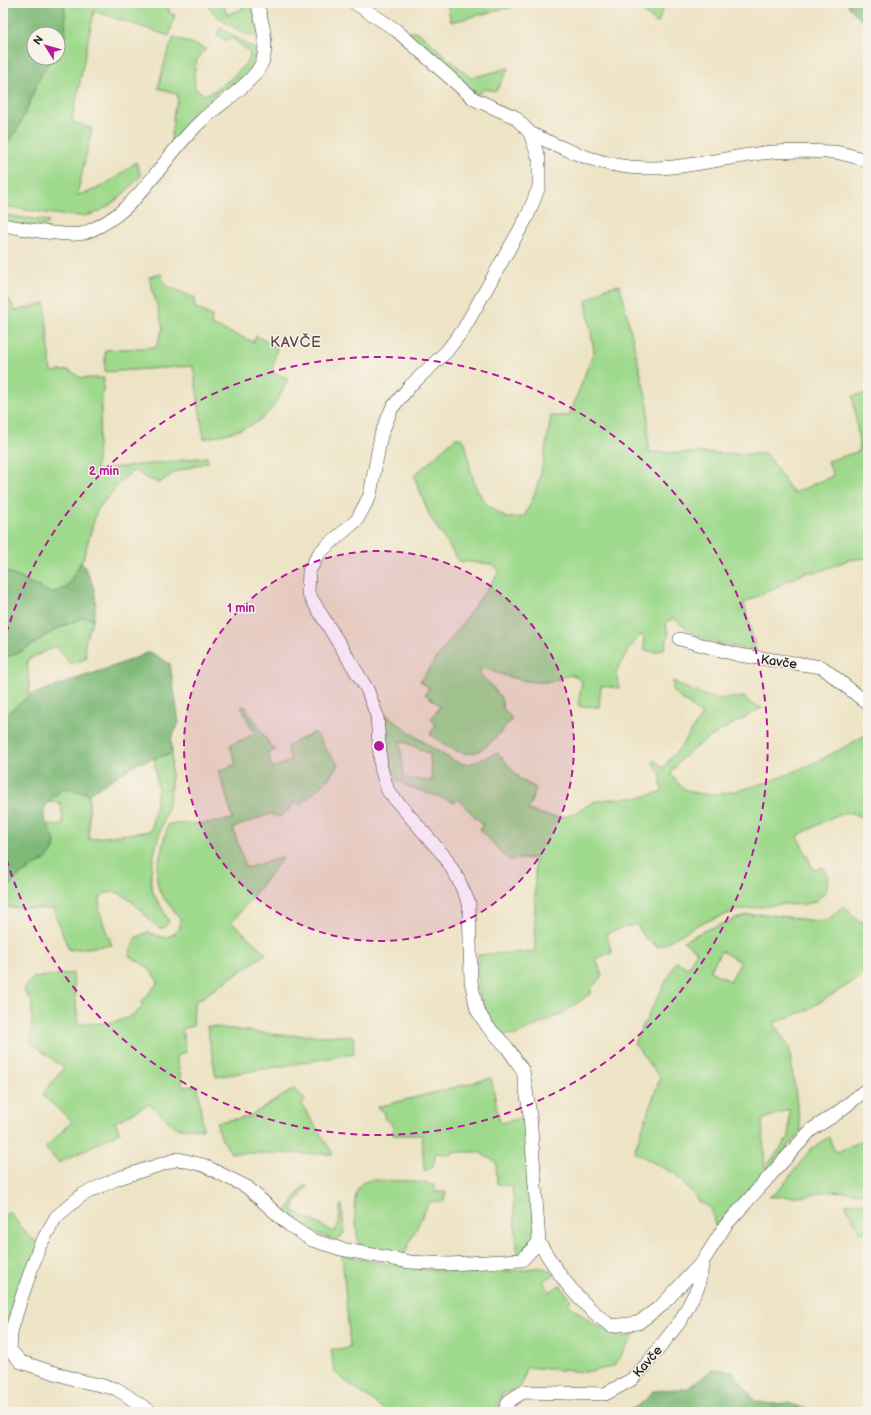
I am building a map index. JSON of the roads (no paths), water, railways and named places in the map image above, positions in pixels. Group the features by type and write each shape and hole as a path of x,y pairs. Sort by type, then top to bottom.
{"street":[{"path":"3,225 33,231 82,234 102,226 124,209 142,191 181,142 200,121 254,78 263,60 265,36 257,3"},
{"path":"355,3 396,30 474,99 514,117 530,133 563,149 622,166 654,167 715,162 772,152 834,152 868,160"},
{"path":"151,1412 117,1389 77,1380 21,1362 6,1349 39,1247 56,1217 82,1194 116,1179 178,1159 203,1165 247,1187 289,1225 312,1240 341,1249 410,1262 449,1264 522,1260 539,1242 530,1115 523,1071 507,1047 488,1027 477,1010 471,981 469,903 458,879 445,857 388,791 380,768 377,716 367,689 308,593 310,572 320,552 357,520 370,495 381,435 392,408 410,386 446,352 463,330 527,217 539,187 539,160 530,133"},
{"name":"Kavče","path":"680,639 739,655 822,667 868,704"},
{"name":"Kavče","path":"539,1242 560,1278 593,1313 611,1326 638,1323 661,1306 703,1261 725,1226 810,1130 836,1114 868,1088"},
{"name":"Kavče","path":"504,1412 509,1402 523,1392 605,1394 631,1380 646,1365 681,1320 698,1287 703,1261"}],"district":[{"name":"KAVČE","path":"296,342"}]}
